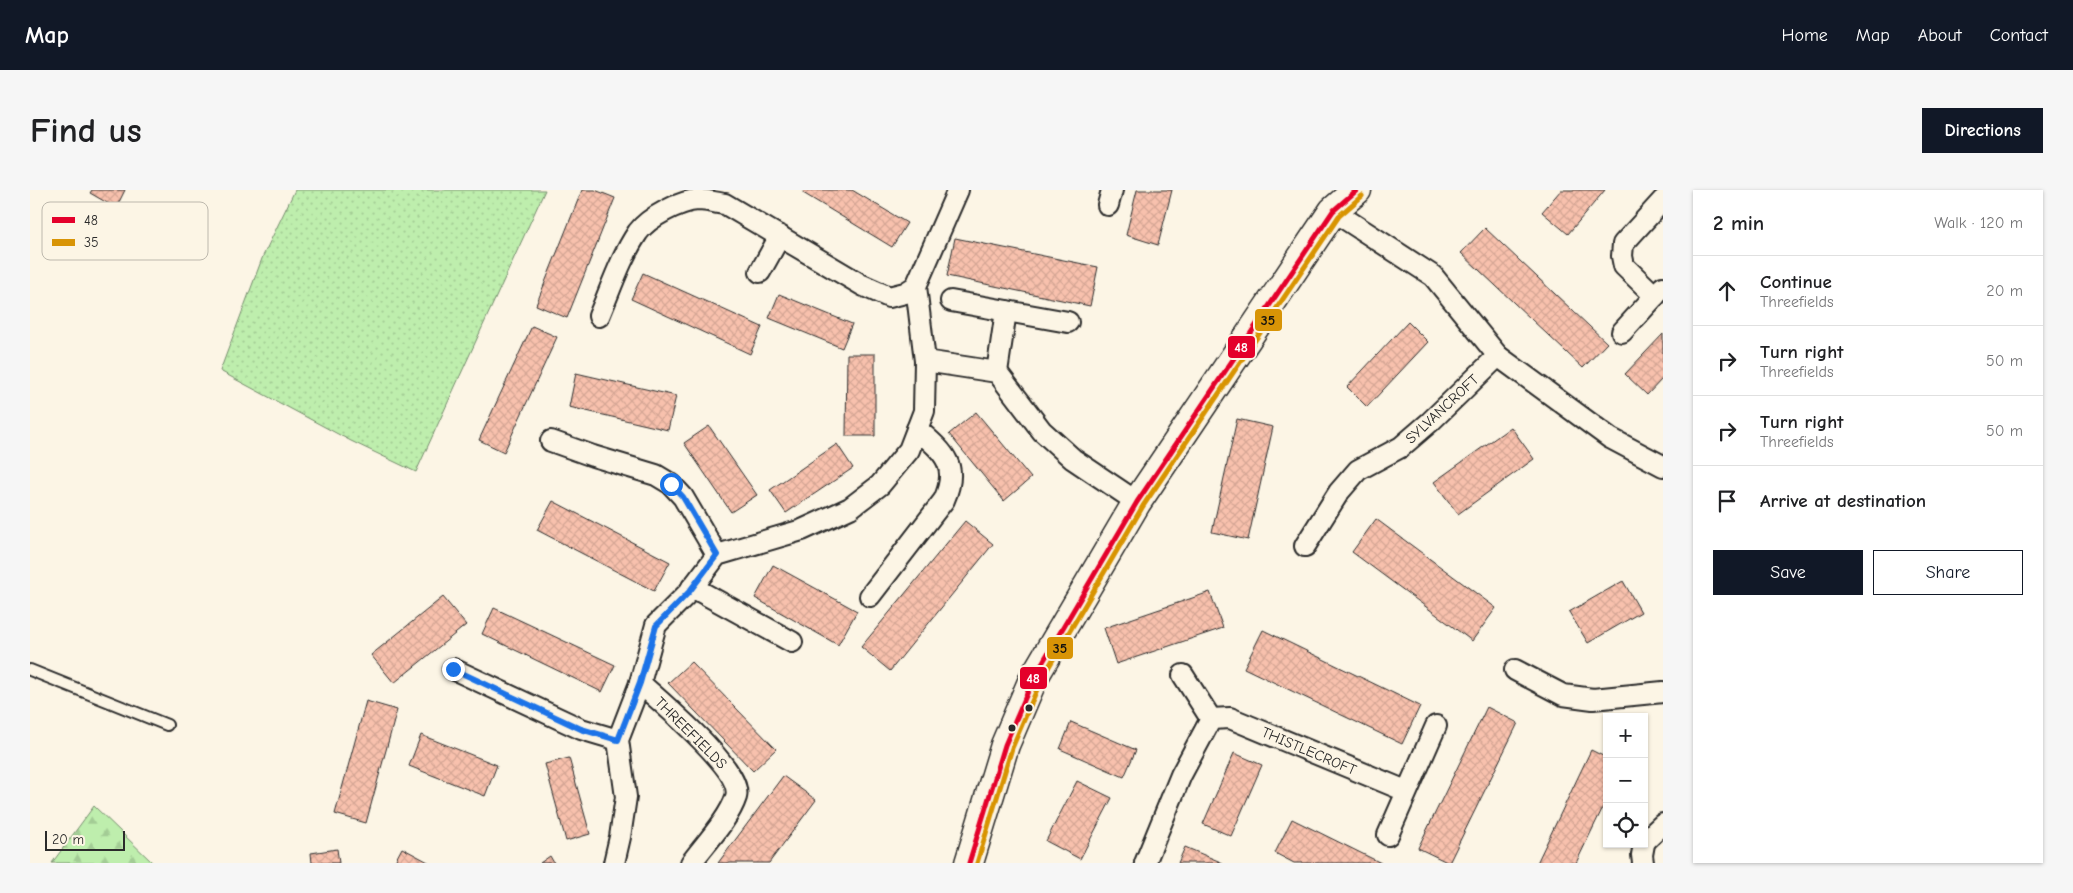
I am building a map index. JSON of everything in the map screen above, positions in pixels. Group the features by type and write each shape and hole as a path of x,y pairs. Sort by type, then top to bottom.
{"street":[{"path":"599,316 621,264 639,230 660,214 682,203 700,200 725,204 862,285 889,297 905,294 916,286 958,190"},
{"path":"968,863 1005,745 1034,677 1137,502 1333,210 1357,190"},
{"path":"1622,332 1659,291 1624,266 1622,256 1623,244 1663,200"},
{"path":"1333,210 1432,276 1498,356 1610,438 1663,466"},
{"path":"760,272 780,236"},
{"path":"551,441 593,456 656,474 671,484 683,497 717,555 802,530 850,508 880,485 909,450 924,411 925,361 916,286"},
{"path":"951,301 1068,322"},
{"path":"997,372 1006,311"},
{"name":"SYLVANCROFT","path":"1305,546 1340,492 1358,470 1401,447 1430,422 1498,356"},
{"path":"925,361 997,372 1042,431 1073,460 1137,502"},
{"path":"870,596 944,500 950,486 951,470 947,459 917,429"},
{"name":"THREEFIELDS","path":"614,863 626,797 618,740 640,683 656,626 692,587 717,555"},
{"path":"692,587 792,642"},
{"path":"453,669 581,729 618,740"},
{"path":"1515,670 1563,695 1593,699 1663,692"},
{"path":"1146,863 1181,776 1211,719 1183,675"},
{"name":"THREEFIELDS","path":"640,683 722,762 736,784 737,795 730,811 691,863"},
{"name":"THISTLECROFT","path":"1211,719 1230,718 1406,791"},
{"path":"1388,835 1436,726"},
{"path":"1648,839 1663,824"},
{"path":"1643,848 1643,863"}],"lane":[{"path":"30,670 167,725"}],"green space":[{"path":"295,190 545,190 416,472 351,441 220,371 263,256"},
{"path":"94,806 153,863 52,863"}],"building":[{"path":"92,190 125,190 119,202 106,202 90,193"},
{"path":"582,190 595,190 615,198 567,318 536,305"},
{"path":"804,190 852,190 907,223 892,247 803,193"},
{"path":"1137,190 1172,190 1158,245 1126,235"},
{"path":"1561,190 1605,190 1568,234 1542,212"},
{"path":"1485,228 1607,343 1583,368 1461,253"},
{"path":"955,238 1098,267 1090,306 947,276"},
{"path":"643,273 762,327 750,354 631,299"},
{"path":"779,294 852,324 842,348 769,318"},
{"path":"1408,322 1428,342 1367,407 1347,387"},
{"path":"532,326 557,337 504,452 479,440"},
{"path":"1663,334 1663,378 1647,395 1625,374"},
{"path":"847,354 875,354 875,436 846,436"},
{"path":"576,373 676,396 668,430 569,407"},
{"path":"976,412 1031,478 1004,501 949,434"},
{"path":"1237,419 1273,427 1248,540 1212,532"},
{"path":"709,426 757,495 731,512 684,443"},
{"path":"1511,427 1534,459 1458,514 1434,482"},
{"path":"837,444 853,468 786,513 770,490"},
{"path":"553,501 670,562 654,591 537,530"},
{"path":"1376,519 1496,608 1472,641 1352,552"},
{"path":"965,521 993,544 890,671 861,647"},
{"path":"773,565 857,611 838,645 755,598"},
{"path":"1623,581 1641,612 1588,643 1569,612"},
{"path":"1210,592 1223,628 1116,664 1104,628"},
{"path":"443,597 466,625 394,683 371,655"},
{"path":"494,608 615,665 602,692 482,634"},
{"path":"1263,630 1420,706 1402,744 1244,668"},
{"path":"691,662 776,749 753,771 668,683"},
{"path":"366,701 397,710 366,823 335,814"},
{"path":"1487,707 1518,723 1449,863 1418,848"},
{"path":"1071,722 1136,750 1124,777 1060,749"},
{"path":"421,735 497,765 485,796 409,766"},
{"path":"1591,750 1603,756 1603,807 1576,863 1537,863"},
{"path":"1234,753 1262,765 1231,836 1203,824"},
{"path":"569,758 590,834 566,841 545,764"},
{"path":"783,776 816,800 769,863 718,863"},
{"path":"1077,781 1112,798 1080,859 1046,841"},
{"path":"1292,819 1381,863 1294,863 1275,853"},
{"path":"1185,847 1223,863 1178,863"},
{"path":"402,848 430,863 394,863"},
{"path":"337,849 339,863 312,863 311,853"},
{"path":"550,856 554,863 540,863"}],"transit line":[{"name":"48","path":"969,863 1005,745 1034,677 1137,502 1333,211 1357,190"},
{"name":"35","path":"977,863 1012,748 1041,680 1143,506 1339,216 1362,196"}],"route":[{"path":"453,669 581,729 618,740 640,683 656,626 689,592 717,555 683,497 671,484"}]}
